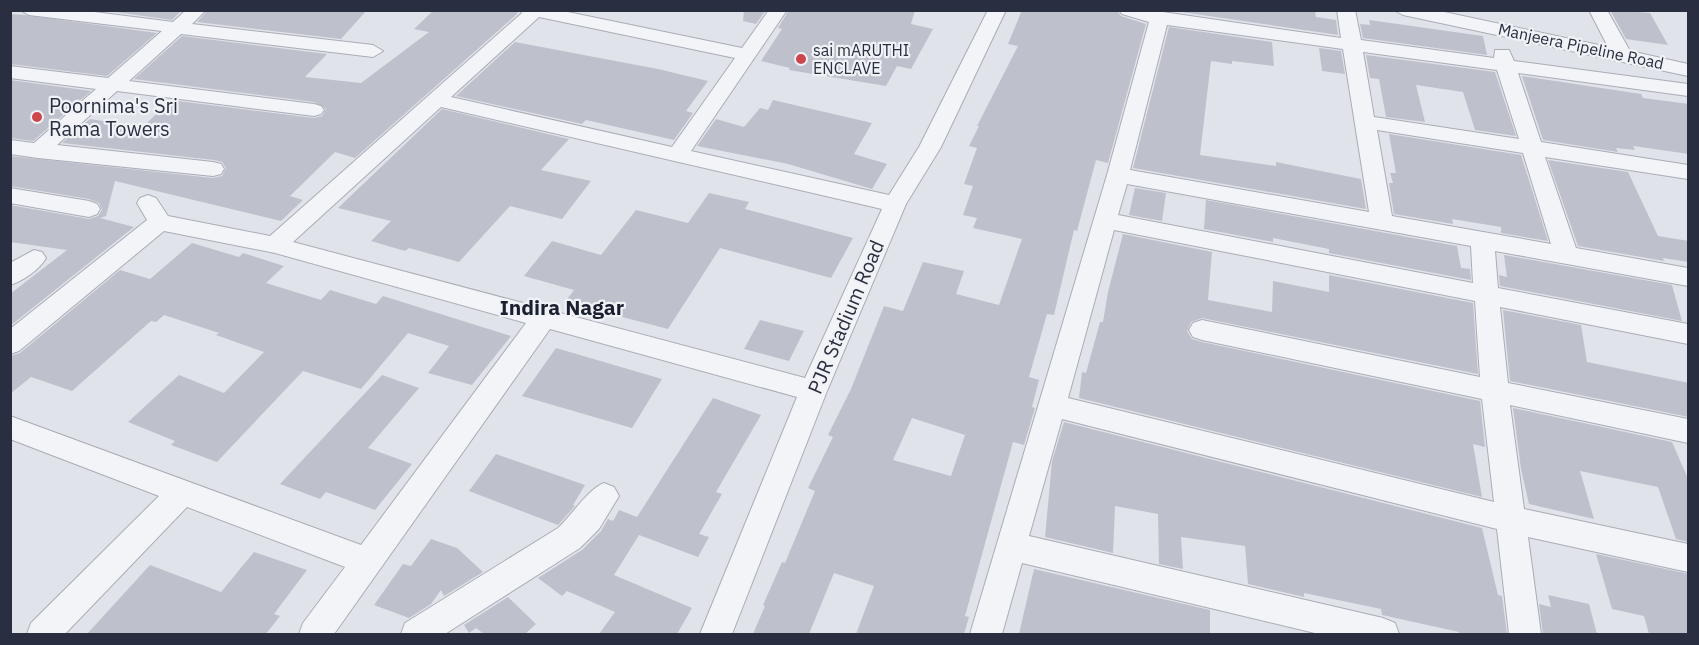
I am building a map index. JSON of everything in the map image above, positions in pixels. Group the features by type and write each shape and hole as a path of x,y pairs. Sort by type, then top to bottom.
{"street":[{"path":"29,10 373,51"},
{"path":"38,151 197,10"},
{"path":"677,155 778,10"},
{"name":"PJR Stadium Road","path":"716,634 813,391 895,204 930,147 997,10"},
{"path":"1128,10 1159,19 1689,90"},
{"path":"1346,10 1383,222"},
{"name":"Manjeera Pipeline Road","path":"1403,10 1491,19 1622,55 1689,70"},
{"path":"1598,10 1622,55"},
{"path":"275,245 531,11 573,14 748,56"},
{"path":"986,634 1118,175 1159,19"},
{"path":"1491,19 1566,255"},
{"path":"10,72 314,110"},
{"path":"436,100 895,204"},
{"path":"1365,122 1689,172"},
{"path":"10,147 213,169"},
{"path":"1118,175 1689,277"},
{"path":"10,195 89,209"},
{"path":"10,344 154,212 813,391"},
{"path":"1104,220 1689,334"},
{"path":"1482,240 1495,391 1525,634"},
{"path":"10,276 34,258"},
{"path":"315,634 544,318"},
{"path":"1202,330 1689,431"},
{"path":"1051,405 1510,519 1689,558"},
{"path":"10,428 367,561"},
{"path":"44,634 182,492"},
{"path":"417,634 568,538 588,519 604,496"},
{"path":"1011,546 1383,634"}],"building":[{"path":"101,10 182,10 172,20"},
{"path":"208,10 367,10 341,39 197,22"},
{"path":"434,10 518,10 517,14 355,158 335,152 290,196 303,200 281,221 115,181 106,216 100,218 134,227 10,326 10,294 67,250 10,242 10,205 89,219 98,216 102,210 99,203 89,199 10,186 10,156 213,178 222,176 226,168 222,162 214,160 62,143 90,119 143,127 170,100 314,118 322,116 326,109 314,102 134,79 182,36 327,54 305,77 361,83 429,32 414,29"},
{"path":"744,10 766,10 756,24 743,21"},
{"path":"789,10 915,10 911,24 933,29 911,69 897,66 886,86 789,70 790,68 761,61 782,29 778,28"},
{"path":"1022,10 1117,10 1121,16 1146,24 1108,163 1096,160 1077,231 1074,230 1054,315 1047,314 1029,377 1039,380 1032,407 1035,408 1024,445 1013,442 965,616 969,617 964,634 856,634 874,586 834,573 809,634 753,634 765,606 763,605 782,562 785,563 815,491 808,488 833,437 828,435 851,389 884,306 903,311 923,262 964,271 956,294 999,305 1022,239 973,228 977,218 963,215 973,186 964,184 977,148 969,146 1018,46 1008,44","holes":["912,418 965,435 951,476 893,460"]},
{"path":"1168,10 1315,10 1317,26 1316,17 1336,20 1338,35"},
{"path":"1610,10 1650,13 1668,45 1626,39"},
{"path":"10,14 157,33 107,76 10,64"},
{"path":"1369,20 1483,36 1487,55 1363,38 1360,24 1370,25"},
{"path":"1169,27 1272,42 1274,66 1211,61 1200,155 1276,166 1276,162 1361,179 1366,209 1133,168"},
{"path":"515,42 658,69 708,81 686,111 693,113 674,140 586,120 582,124 456,96"},
{"path":"1319,48 1341,51 1345,74 1322,71"},
{"path":"1366,55 1495,72 1516,136 1475,130 1463,92 1416,85 1425,122 1386,117 1379,79 1370,78"},
{"path":"1522,76 1641,94 1643,98 1689,104 1689,154 1633,146 1635,150 1616,148 1618,152 1543,140"},
{"name":"Poornima's Sri Rama Towers","path":"10,80 91,91 33,141 10,138"},
{"path":"773,100 872,123 854,154 887,164 872,189 788,164 697,146 716,119 744,127 760,108 768,110"},
{"path":"442,109 569,139 541,170 591,181 562,219 510,206 459,262 409,248 405,251 371,241 391,221 338,208"},
{"path":"1389,134 1521,155 1548,241 1501,233 1501,227 1452,219 1453,224 1394,214 1389,183 1393,183 1390,173 1396,173"},
{"path":"1548,160 1628,172 1658,236 1689,241 1689,262 1663,258 1664,261 1578,246"},
{"path":"1135,188 1166,193 1162,221 1129,215"},
{"path":"709,193 749,202 745,209 853,238 831,278 720,248 668,329 565,302 574,290 524,276 552,241 601,255 636,210 688,223"},
{"path":"1206,200 1457,246 1461,268 1470,269 1471,280 1329,253 1329,249 1273,238 1273,242 1204,229"},
{"path":"1123,234 1212,252 1208,300 1272,312 1273,281 1329,292 1329,275 1473,303 1478,374 1202,318 1191,322 1187,331 1192,339 1202,342 1480,401 1485,447 1473,444 1482,497 1079,398 1082,372 1086,373 1100,322 1103,322"},
{"path":"192,243 239,257 243,253 284,266 266,283 321,300 330,290 376,304 383,296 511,336 472,385 428,373 449,346 408,333 361,389 303,371 217,462 171,445 175,441 128,422 179,375 224,393 264,352 216,335 219,333 164,315 156,322 151,321 72,391 31,377 10,394 10,356 20,353 120,270 150,279"},
{"path":"1504,255 1672,285 1682,321 1500,286 1499,275 1507,277"},
{"path":"1503,310 1581,325 1587,362 1689,383 1689,417 1510,381"},
{"path":"760,320 804,331 789,361 744,349"},
{"path":"556,348 662,379 632,428 522,396"},
{"path":"382,375 419,388 368,448 412,464 375,510 326,492 320,499 280,484"},
{"path":"713,398 761,415 716,492 722,494 699,534 709,537 698,557 639,535 614,575 692,608 677,634 599,634 615,612 567,591 562,596 538,578 582,550 601,531 608,519 613,521 619,510 637,517"},
{"path":"1513,408 1672,442 1689,481 1689,542 1676,539 1658,487 1580,471 1594,519 1529,504 1521,469"},
{"path":"1064,422 1482,528 1498,595 1502,596 1507,634 1459,634 1459,632 1382,615 1381,609 1304,593 1304,597 1248,584 1245,546 1181,537 1183,569 1159,564 1158,514 1115,506 1113,553 1045,537 1052,461"},
{"path":"496,454 585,485 573,505 575,506 558,525 469,491"},
{"path":"431,539 457,548 483,572 444,596 441,590 431,604 409,618 374,605 403,564 411,566"},
{"path":"254,552 307,570 274,614 280,616 266,634 87,634 150,565 221,592"},
{"path":"1596,554 1689,574 1689,634 1649,634 1644,616 1612,609"},
{"path":"1034,569 1210,610 1210,634 1019,634"},
{"path":"1548,595 1589,604 1597,634 1543,634 1539,604 1551,607"},
{"path":"508,597 536,624 525,634 484,634 476,628 469,633 464,625"}],"place":[{"name":"sai mARUTHI ENCLAVE","path":"801,59"},
{"name":"Poornima's Sri Rama Towers","path":"37,117"}],"district":[{"name":"Indira Nagar","path":"562,308"}]}
